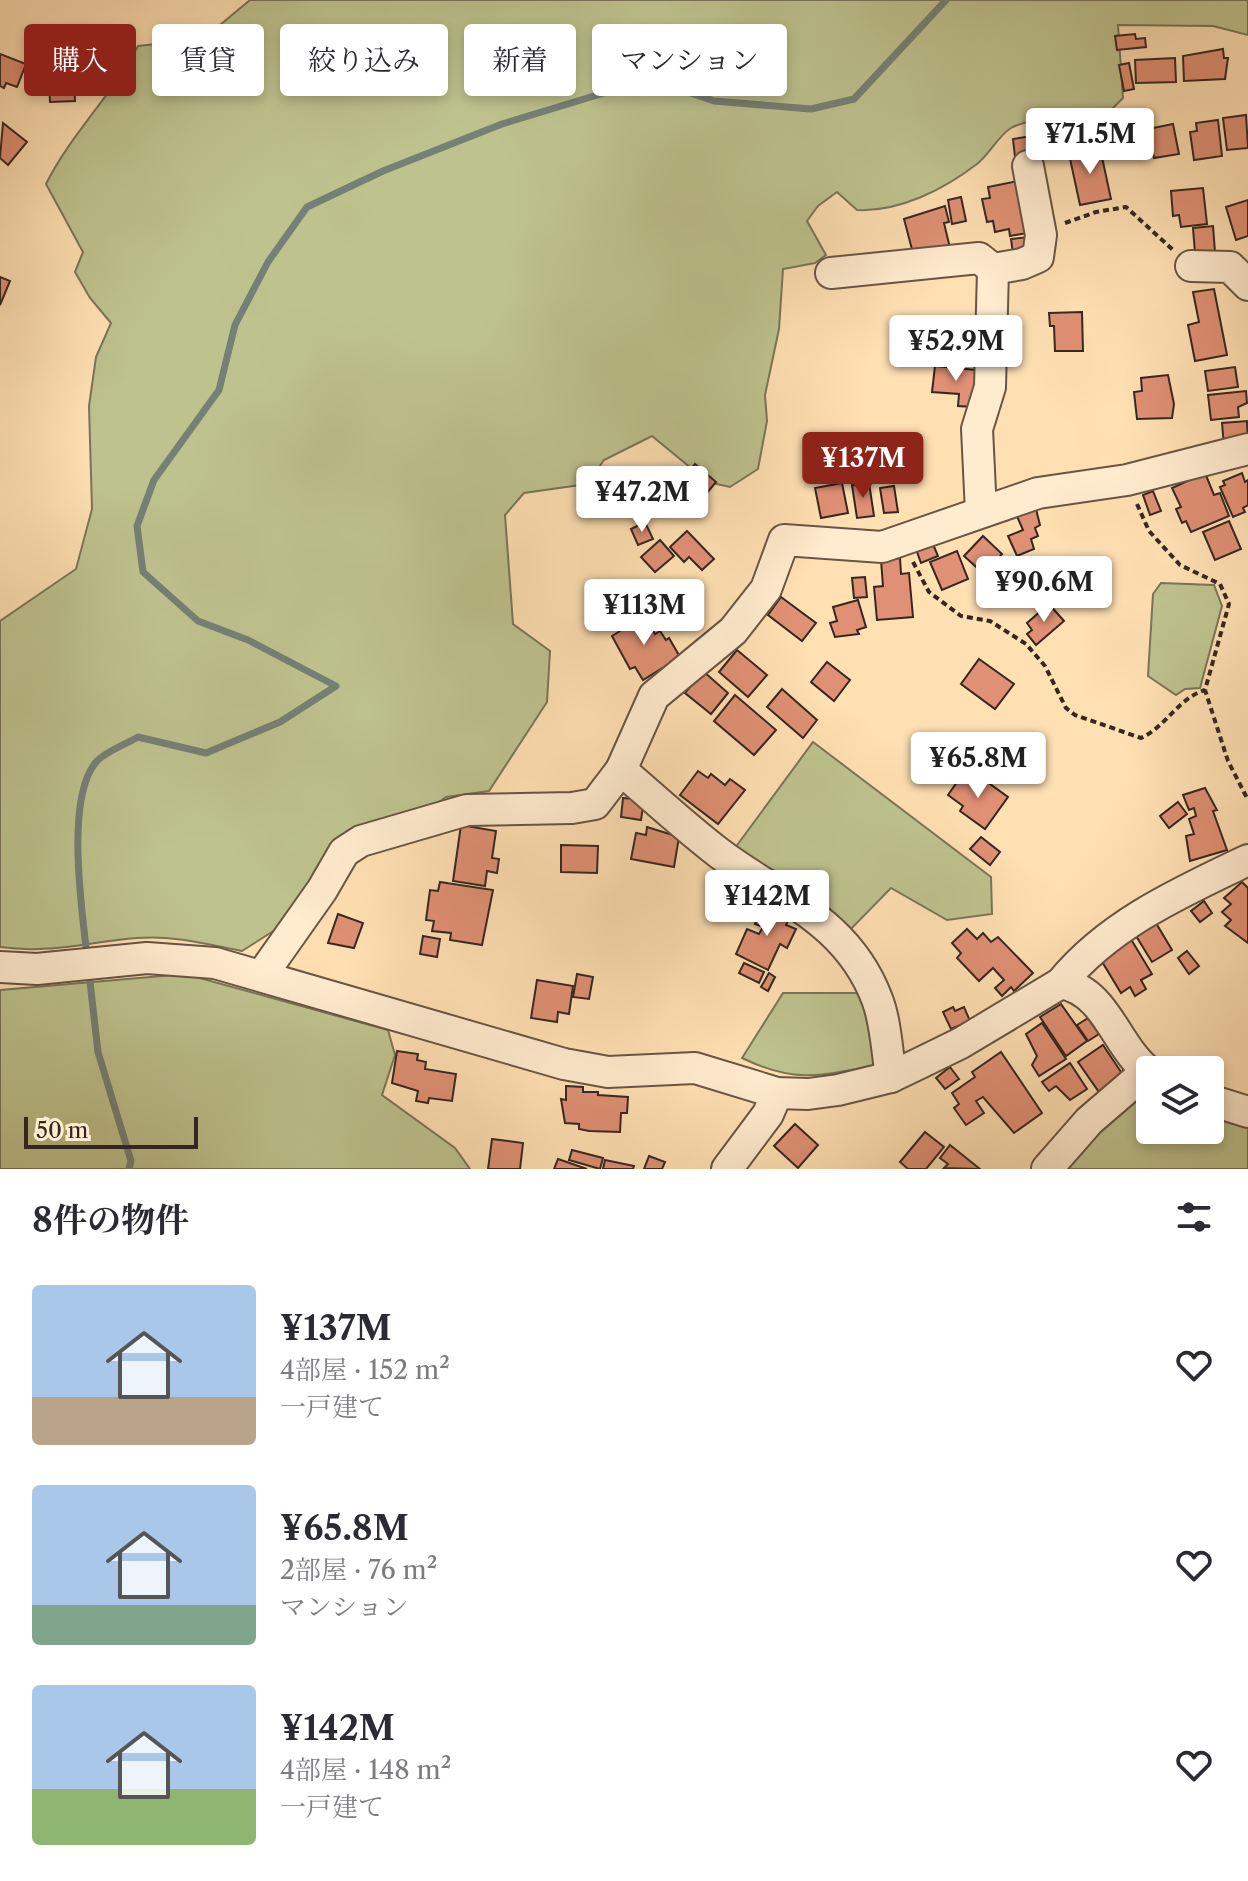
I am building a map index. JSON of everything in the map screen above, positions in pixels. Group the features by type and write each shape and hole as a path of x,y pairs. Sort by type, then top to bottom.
{"street":[{"path":"831,273 979,258 993,269 1022,264 1038,257 1041,235 1028,166"},
{"path":"1191,266 1230,267 1248,285"},
{"path":"981,512 977,429 990,387 993,269"},
{"path":"262,975 322,890 344,852 361,841 467,810 572,808 595,804 621,770 654,696 733,631 766,589 784,540 882,547 1038,493 1127,480 1248,449"},
{"path":"621,770 720,854 813,913 834,933 856,960 877,1000 891,1077"},
{"path":"0,967 37,969 147,958 215,963 564,1064 608,1072 695,1068 777,1093 823,1092 891,1077 961,1043 1061,983 1077,964 1137,916 1248,860"},
{"path":"1061,983 1078,986 1092,996 1136,1060"},
{"path":"1047,1169 1089,1121 1136,1082"},
{"path":"727,1169 768,1114 777,1093"},
{"path":"1224,1104 1248,1112"}],"path":[{"path":"1041,235 1074,219 1126,207 1191,266"},
{"path":"1127,480 1149,531 1180,565 1220,584 1229,604 1205,690 1228,761 1248,800"},
{"path":"903,542 929,592 961,616 990,621 1026,644 1045,666 1066,708 1075,715 1141,738 1150,734 1187,696 1205,690"}],"green space":[{"path":"250,0 1248,0 1248,35 1213,26 1118,25 1123,98 1104,117 1056,118 1019,124 1006,131 964,174 935,191 904,203 857,210 837,192 818,206 807,221 826,255 815,263 783,269 779,329 765,395 767,421 758,469 730,487 708,482 652,436 604,460 587,484 524,493 505,515 513,624 550,651 547,702 489,791 446,797 430,809 341,842 286,923 242,951 150,937 53,948 0,947 0,621 76,569 92,509 89,406 96,357 111,323 90,298 75,272 83,252 46,184 105,96 136,96 138,46 152,44 152,96 264,96 264,24 221,24"},
{"path":"1161,583 1214,585 1222,606 1200,688 1185,689 1176,695 1148,676 1153,594"},
{"path":"813,742 991,877 992,914 947,920 891,888 847,933 735,848"},
{"path":"185,974 388,1030 395,1055 382,1095 455,1148 470,1169 0,1169 0,990"},
{"path":"783,993 868,993 882,1064 827,1074 796,1075 742,1058"},
{"path":"1136,1093 1136,1144 1224,1144 1224,1118 1248,1126 1248,1169 1069,1169 1068,1162 1093,1125"}],"building":[{"path":"1135,34 1136,39 1145,38 1146,47 1117,50 1115,36"},
{"path":"1223,49 1224,58 1228,58 1225,79 1184,81 1183,56"},
{"path":"0,54 24,63 17,87 6,83 4,88 0,86"},
{"path":"1175,58 1176,82 1136,83 1135,60"},
{"path":"1129,63 1134,89 1124,91 1119,65"},
{"path":"50,96 75,96 75,101 50,102"},
{"path":"1246,115 1248,148 1227,150 1223,118"},
{"path":"1218,120 1222,156 1194,160 1190,132 1197,131 1196,123"},
{"path":"3,123 27,142 8,165 0,158"},
{"path":"1173,124 1179,154 1154,158 1148,129"},
{"path":"1085,127 1086,144 1065,146 1064,129"},
{"path":"1032,136 1034,155 1015,157 1013,139"},
{"path":"1100,148 1111,199 1080,205 1069,154"},
{"path":"1018,181 1027,233 1010,236 1009,229 995,232 993,221 987,222 982,199 990,198 988,187"},
{"path":"1203,188 1207,224 1181,227 1179,215 1173,216 1171,191"},
{"path":"961,197 966,221 952,224 948,200"},
{"path":"1248,200 1248,236 1236,240 1226,207"},
{"path":"945,206 949,222 944,223 950,248 914,257 904,219"},
{"path":"1213,226 1215,252 1195,253 1193,228"},
{"path":"1028,237 1030,252 1013,254 1011,239"},
{"path":"0,277 10,281 0,305"},
{"path":"1214,289 1227,355 1195,361 1188,325 1199,322 1193,292"},
{"path":"1082,312 1083,351 1055,351 1054,326 1050,326 1049,313"},
{"path":"949,339 973,339 974,362 949,363"},
{"path":"935,366 976,370 972,407 958,406 959,394 932,392"},
{"path":"1235,367 1238,387 1208,391 1205,371"},
{"path":"1168,375 1174,404 1172,418 1137,419 1134,392 1142,391 1141,378"},
{"path":"1246,391 1247,403 1238,407 1239,417 1211,420 1208,395"},
{"path":"1247,421 1248,444 1224,446 1222,423"},
{"path":"695,464 716,482 696,506 675,489"},
{"path":"611,473 623,479 626,473 659,489 646,515 614,499 616,495 603,489"},
{"path":"1205,473 1214,495 1220,493 1229,516 1191,532 1186,521 1182,523 1176,509 1181,507 1172,488"},
{"path":"1242,473 1245,482 1248,480 1248,505 1243,508 1245,512 1233,517 1220,487 1225,485 1223,481"},
{"path":"842,483 848,513 821,518 815,488"},
{"path":"869,483 874,516 857,518 852,485"},
{"path":"894,486 898,512 884,513 880,488"},
{"path":"1153,491 1161,511 1150,515 1143,495"},
{"path":"1035,505 1040,525 1035,528 1038,536 1031,539 1034,549 1017,556 1008,536 1023,530 1016,514"},
{"path":"1229,521 1241,549 1215,560 1203,532"},
{"path":"645,522 653,539 638,545 631,529"},
{"path":"687,531 714,559 702,570 689,557 684,562 670,547"},
{"path":"983,536 1002,554 984,574 964,556"},
{"path":"660,540 674,556 655,572 641,557"},
{"path":"932,542 938,556 921,563 916,549"},
{"path":"957,551 968,579 942,590 930,562"},
{"path":"900,558 901,574 909,573 913,617 877,620 874,587 883,586 881,560"},
{"path":"1029,563 1037,586 1015,594 1009,576 1017,574 1014,568"},
{"path":"865,577 867,597 854,598 852,578"},
{"path":"781,597 816,623 802,641 768,615"},
{"path":"858,600 866,627 857,630 859,634 835,637 830,623 837,621 833,607"},
{"path":"1049,604 1064,621 1036,645 1027,634 1032,630 1027,623"},
{"path":"642,612 655,634 660,631 666,640 669,638 680,657 643,680 635,667 630,669 612,636 620,631 618,627"},
{"path":"737,650 767,675 748,697 719,672"},
{"path":"979,659 1014,684 995,709 961,684"},
{"path":"827,662 850,680 834,701 811,682"},
{"path":"703,671 728,693 711,714 685,693"},
{"path":"782,689 817,720 803,738 767,707"},
{"path":"735,695 776,730 754,755 714,721"},
{"path":"698,771 708,778 711,774 725,785 730,779 745,790 718,824 680,795"},
{"path":"962,775 978,786 983,779 1008,797 985,829 960,811 963,806 948,795"},
{"path":"1205,788 1217,810 1213,811 1227,850 1190,861 1186,836 1194,834 1189,819 1196,816 1194,808 1189,810 1183,795"},
{"path":"623,798 644,800 641,820 621,817"},
{"path":"1178,802 1187,814 1169,828 1160,816"},
{"path":"461,825 496,831 492,858 499,859 497,873 487,871 485,886 453,881"},
{"path":"647,827 679,837 674,867 631,859 636,833 646,835"},
{"path":"981,837 1000,852 990,865 970,849"},
{"path":"561,845 598,846 597,873 561,872"},
{"path":"440,882 493,890 482,945 450,940 451,933 432,931 434,921 426,920 430,890 438,891"},
{"path":"1242,882 1248,888 1248,943 1225,926 1231,920 1222,912 1231,904 1224,898"},
{"path":"1204,901 1212,913 1200,922 1191,911"},
{"path":"764,904 790,916 786,925 796,929 787,948 780,944 768,970 736,954 747,929 759,934 763,927 755,924"},
{"path":"338,914 363,923 354,948 328,943"},
{"path":"1153,918 1172,950 1152,962 1133,931"},
{"path":"967,929 977,939 983,933 991,942 998,937 1033,973 1014,991 1011,987 1002,996 995,988 1004,980 993,968 979,981 957,958 961,953 952,943"},
{"path":"423,936 440,939 437,957 420,954"},
{"path":"1129,936 1152,974 1141,980 1146,989 1135,996 1130,987 1121,993 1098,955"},
{"path":"1187,951 1199,966 1189,974 1178,958"},
{"path":"744,963 764,972 759,983 739,973"},
{"path":"769,973 775,977 768,991 761,987"},
{"path":"577,974 593,977 589,999 573,997"},
{"path":"537,980 573,986 569,1014 558,1012 557,1022 531,1018"},
{"path":"1061,1004 1087,1041 1066,1056 1040,1017"},
{"path":"953,1007 955,1011 964,1007 970,1021 951,1029 943,1012"},
{"path":"1088,1018 1099,1034 1088,1041 1077,1025"},
{"path":"1042,1023 1066,1059 1039,1076 1032,1065 1037,1056 1026,1034"},
{"path":"1103,1045 1125,1078 1101,1095 1078,1062"},
{"path":"397,1051 418,1054 417,1060 426,1062 425,1069 456,1074 452,1101 429,1098 428,1103 416,1101 418,1091 392,1083"},
{"path":"1001,1052 1042,1113 1014,1133 983,1097 976,1101 984,1113 966,1125 954,1108 959,1104 952,1093 975,1077 972,1072"},
{"path":"1070,1063 1087,1089 1070,1100 1056,1086 1049,1091 1042,1082"},
{"path":"950,1067 959,1079 945,1089 936,1078"},
{"path":"566,1086 583,1087 583,1092 598,1092 598,1095 628,1097 627,1113 621,1113 620,1132 589,1131 579,1129 579,1124 565,1123 561,1099 566,1100"},
{"path":"795,1124 818,1145 798,1168 774,1146"},
{"path":"925,1132 944,1147 926,1169 908,1169 900,1162"},
{"path":"492,1139 523,1143 520,1169 488,1169"},
{"path":"950,1145 980,1169 944,1168 948,1164 940,1158"},
{"path":"572,1150 603,1158 600,1169 569,1160"},
{"path":"649,1156 665,1162 662,1169 644,1169"},
{"path":"558,1159 587,1169 554,1169"},
{"path":"605,1160 634,1166 633,1169 603,1169"}],"waterway":[{"path":"87,956 79,884 78,828 81,801 96,762 138,737 206,753 280,722 336,686 248,640 198,621 143,572 137,526 154,480 219,390 235,325 268,262 307,207 383,171 502,124 650,79 714,101 811,109 854,99 946,0"},
{"path":"89,973 98,1052 131,1161 129,1169"}]}
